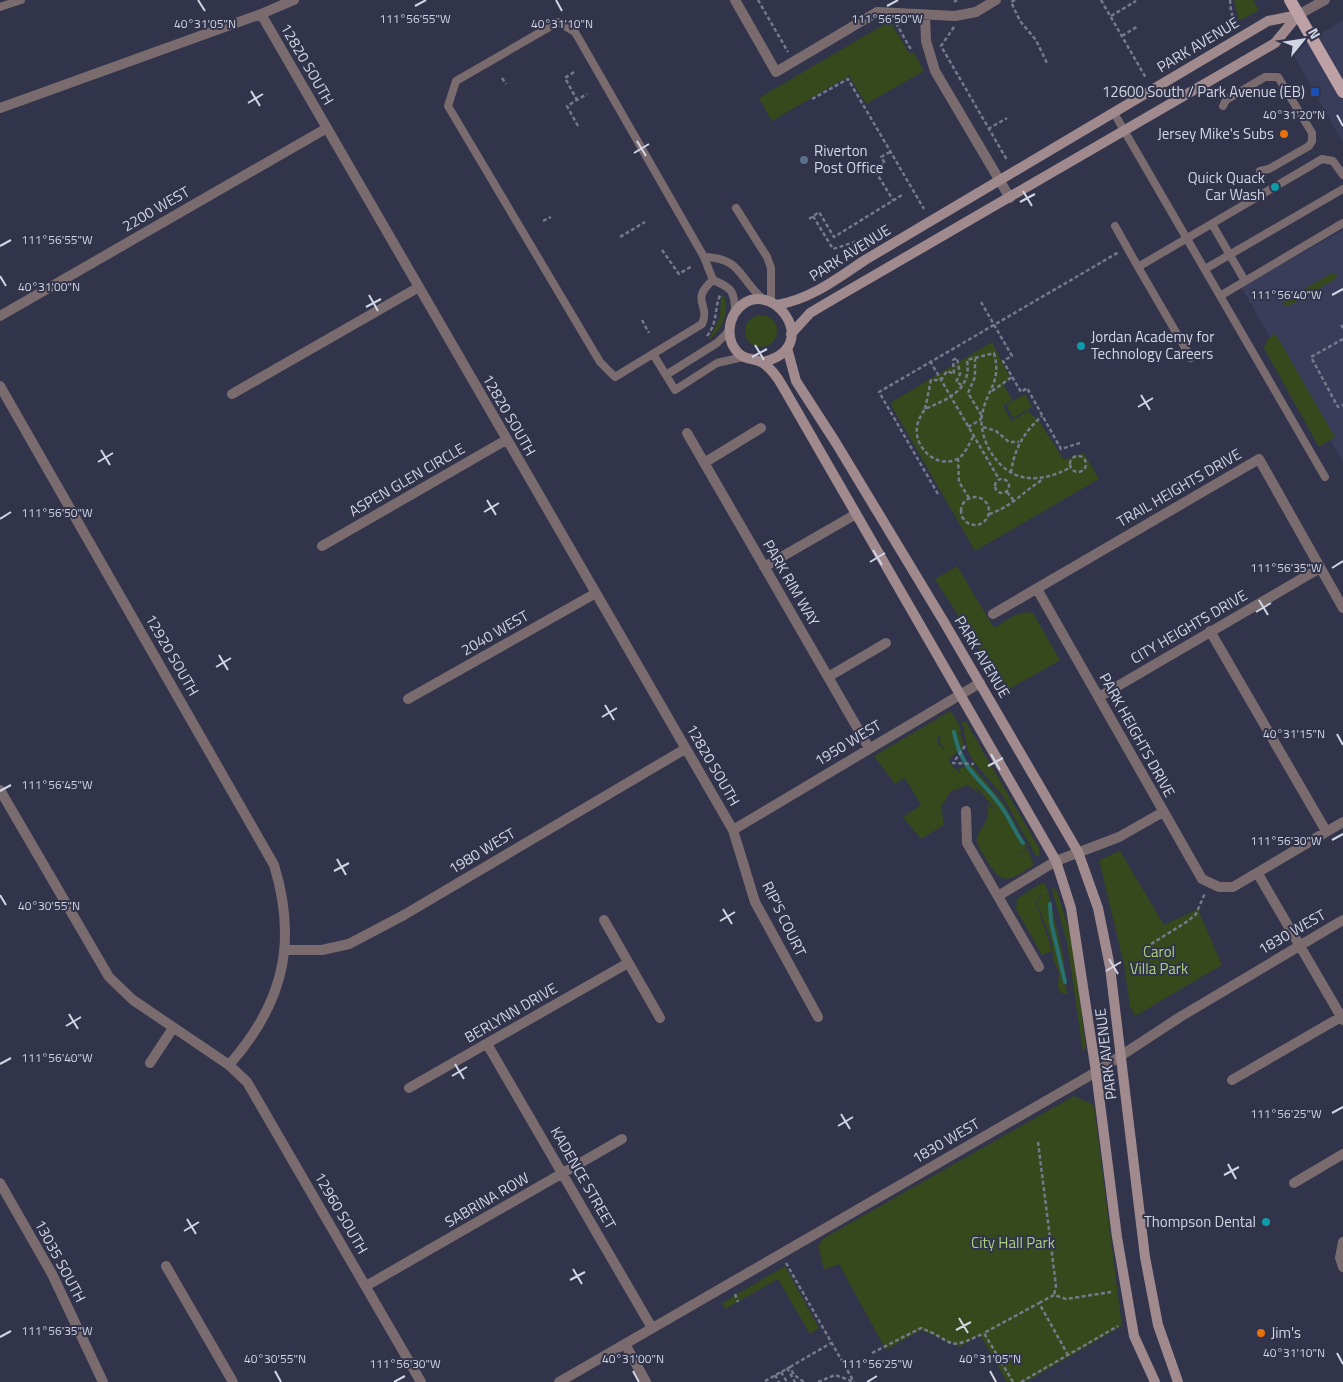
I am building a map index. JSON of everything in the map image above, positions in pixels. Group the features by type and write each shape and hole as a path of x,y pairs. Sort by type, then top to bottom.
{"main road":[{"path":"1290,0 1343,92"}],"street":[{"path":"0,108 261,14 294,0"},
{"path":"735,0 776,72 877,12 955,16 976,12 996,0"},
{"path":"1298,15 1325,0"},
{"name":"12820 SOUTH","path":"261,14 733,830"},
{"path":"925,15 926,41 935,71 1010,198"},
{"name":"PARK AVENUE","path":"735,313 748,302 793,302 813,294 1268,21 1298,15"},
{"name":"PARK AVENUE","path":"1178,1382 1158,1325 1145,1258 1110,967 1098,908 1078,852 980,682 841,451 796,381 787,348 798,324 814,311 1279,41 1298,15"},
{"name":"2200 WEST","path":"0,316 327,128"},
{"path":"232,394 418,287"},
{"path":"770,302 788,317 792,334"},
{"path":"735,313 729,331 733,346 743,357 762,362 780,355 787,348"},
{"name":"PARK AVENUE","path":"762,362 776,376 783,387 1056,861 1071,908 1096,1072 1121,1263 1134,1336 1155,1382"},
{"name":"12920 SOUTH","path":"0,386 265,846 274,865 281,886 284,907 285,950 281,975 263,1021 229,1065"},
{"path":"704,463 761,428"},
{"name":"PARK RIM WAY","path":"687,433 869,748"},
{"name":"ASPEN GLEN CIRCLE","path":"322,546 506,440"},
{"name":"TRAIL HEIGHTS DRIVE","path":"993,614 1258,459 1343,608"},
{"path":"764,567 856,514"},
{"name":"CITY HEIGHTS DRIVE","path":"1099,697 1320,568"},
{"name":"PARK HEIGHTS DRIVE","path":"1037,589 1162,812 1202,879 1219,888 1233,887 1258,874"},
{"name":"2040 WEST","path":"408,699 596,593"},
{"path":"1210,631 1326,832"},
{"path":"828,677 886,643"},
{"name":"1950 WEST","path":"733,830 980,682"},
{"name":"1980 WEST","path":"285,950 322,950 349,944 412,910 685,749"},
{"name":"12960 SOUTH","path":"0,790 109,977 133,1000 229,1065 247,1082 421,1382"},
{"path":"966,811 967,843 1039,967"},
{"path":"998,896 1056,861 1119,837 1162,812"},
{"path":"1232,1080 1342,1018 1258,874 1343,822"},
{"name":"RIP'S COURT","path":"733,830 755,902 818,1017"},
{"path":"604,920 660,1018"},
{"name":"1830 WEST","path":"559,1382 1096,1072 1180,1017 1343,920"},
{"name":"BERLYNN DRIVE","path":"409,1088 628,963"},
{"path":"150,1063 173,1028"},
{"name":"KADENCE STREET","path":"487,1044 652,1328"},
{"name":"SABRINA ROW","path":"366,1286 622,1139"},
{"path":"1294,1183 1343,1154"},
{"name":"13035 SOUTH","path":"0,1183 48,1267 103,1382"},
{"path":"1343,1242 1340,1258 1343,1267"},
{"path":"166,1266 233,1382"},
{"path":"626,1344 646,1382"}],"lane":[{"path":"0,7 21,0"},
{"path":"713,280 704,288 701,297 705,312 702,324 615,377 600,362 448,106 456,81 558,22 576,32 704,257 713,280 729,288 735,301 735,313"},
{"path":"1223,106 1226,100 1265,77 1278,77 1312,133 1312,141 1308,146 1269,169 1260,171"},
{"path":"1114,113 1325,477"},
{"path":"1138,267 1322,160 1332,160 1343,175"},
{"path":"1205,269 1343,189"},
{"path":"736,208 767,257 771,268 770,302"},
{"path":"1220,296 1343,223"},
{"path":"1212,224 1245,281"},
{"path":"1115,226 1191,358"},
{"path":"704,257 720,257 734,264 751,290 770,302"},
{"path":"666,374 716,343 729,331"},
{"path":"653,354 674,390 717,363 743,357"}],"path":[{"path":"758,0 790,56"},
{"path":"1015,0 1011,2 1020,21 1036,40 1047,63"},
{"path":"1101,0 1146,78"},
{"path":"1230,0 1230,12 1236,26"},
{"path":"1111,16 1136,1"},
{"path":"895,22 910,48 913,46"},
{"path":"955,26 941,46 1007,160"},
{"path":"1122,36 1138,26"},
{"path":"574,72 565,78 577,100"},
{"path":"502,78 506,84"},
{"path":"812,100 848,79 924,209"},
{"path":"578,126 567,106 587,94"},
{"path":"988,128 1007,118"},
{"path":"890,152 881,157 885,163 874,169 893,200"},
{"path":"809,218 819,212 834,237 902,195"},
{"path":"814,216 833,250 867,238"},
{"path":"543,221 551,217"},
{"path":"620,237 646,222"},
{"path":"662,250 679,274 692,266"},
{"path":"938,494 879,392 1120,252"},
{"path":"982,302 1012,356 1003,361 1021,392 1027,388 1061,449 1080,443"},
{"path":"642,320 649,333"},
{"path":"1343,339 1311,357 1338,407 1343,405"},
{"path":"925,410 951,398 964,386 969,370 967,360 994,353 998,369 991,392 980,420 968,427"},
{"path":"941,380 947,371 954,374 953,360 957,358 960,374 956,382 964,386"},
{"path":"975,358 975,377 968,393 982,416 982,427 986,444 1004,470 1043,479"},
{"path":"930,361 999,479"},
{"path":"991,392 1012,377"},
{"path":"941,380 931,380 925,410 916,428 924,450 934,460 946,462 958,458 973,437"},
{"path":"1012,473 1013,460 1019,442 1030,426 1042,416"},
{"path":"982,427 996,431 1010,442 1019,442"},
{"path":"1074,456 1080,456 1085,461 1084,468 1080,472 1070,467 1074,456"},
{"path":"958,458 959,482 969,498"},
{"path":"988,463 995,459"},
{"path":"969,498 961,508 966,522 980,524 989,514 1001,510 1024,491 1043,479 1056,475 1070,467"},
{"path":"999,479 1005,479 1009,483 1007,492 1000,493 996,490 995,483 999,479"},
{"path":"1007,492 1014,501"},
{"path":"969,498 982,498 988,505 989,514"},
{"path":"965,746 953,763 974,764"},
{"path":"1151,944 1196,914 1205,893"},
{"path":"1038,1142 1056,1286 1054,1295"},
{"path":"786,1263 854,1382"},
{"path":"872,1353 921,1328 933,1332 947,1343 961,1344 1054,1295 1066,1299 1111,1292"},
{"path":"734,1293 738,1302"},
{"path":"1039,1303 1068,1355"},
{"path":"1021,1382 1118,1326"},
{"path":"984,1332 1013,1382"},
{"path":"765,1381 770,1380 775,1375 831,1343"},
{"path":"788,1368 795,1382"},
{"path":"788,1368 804,1382"},
{"path":"781,1372 787,1382"},
{"path":"775,1375 779,1382"},
{"path":"818,1382 835,1375 846,1377 854,1382"}],"shaded area":[{"path":"1343,20 1343,143 1292,52"},
{"path":"1343,230 1343,462 1241,287"}],"green space":[{"path":"1234,0 1253,0 1259,10 1239,21"},
{"path":"890,21 909,53 914,53 924,71 866,104 849,76 772,121 759,98"},
{"path":"1332,273 1337,274 1335,279 1289,306 1283,305 1285,300"},
{"path":"721,296 724,296 726,309 724,321 718,331 708,341 720,317"},
{"path":"761,315 767,316 772,320 776,325 776,337 772,342 767,346 761,347 755,346 750,342 746,337 745,331 746,325 750,320 755,316"},
{"path":"1275,333 1335,437 1319,447 1264,348 1268,339"},
{"path":"992,342 1011,379 1003,384 1012,400 1003,405 1011,421 1028,411 1039,421 1064,460 1084,453 1099,479 975,551 890,403"},
{"path":"1025,394 1032,407 1013,418 1006,405"},
{"path":"957,566 994,628 1017,614 1033,613 1060,660 1006,691 935,579"},
{"path":"950,711 958,722 962,735 955,730 962,737 964,745 951,758 949,755 949,761 961,774 958,768 972,765 1004,804 1027,846 1022,852 1018,852 1022,853 1027,848 1034,865 1009,879 999,876 994,870 980,850 977,837 986,822 987,803 996,812 974,784 980,794 968,785 951,791 941,807 944,825 921,839 903,817 921,805 905,778 895,784 874,756","holes":["940,734 940,743 946,751 938,744 938,736"]},
{"path":"962,722 966,722 1039,848 1039,856 1036,856 1002,795 974,762 968,751"},
{"name":"Carol Villa Park","path":"1120,851 1164,925 1198,909 1222,965 1135,1016 1130,1007 1124,964 1099,860"},
{"path":"1045,883 1049,895 1045,895 1049,896 1063,955 1067,994 1063,994 1058,988 1059,972 1053,960 1052,942 1037,904 1043,895 1040,896 1036,903 1052,951 1042,955 1016,909 1017,899 1038,885"},
{"path":"1053,887 1057,891 1072,940 1086,1048 1083,1052 1067,942 1052,890"},
{"name":"City Hall Park","path":"1074,1096 1094,1105 1122,1326 1026,1382 1007,1382 980,1335 960,1347 921,1330 886,1350 839,1264 824,1270 818,1246 824,1238"},
{"path":"785,1266 819,1328 810,1334 778,1279 725,1309 722,1303"}],"waterway":[{"path":"954,732 967,766 995,798 1023,843"},
{"path":"1050,904 1051,922 1065,982"}],"place":[{"name":"12600 South / Park Avenue (EB)","path":"1315,92"},
{"name":"Jersey Mike's Subs","path":"1284,134"},
{"name":"Riverton Post Office","path":"804,160"},
{"name":"Quick Quack Car Wash","path":"1275,187"},
{"name":"Jordan Academy for Technology Careers","path":"1081,346"},
{"name":"Thompson Dental","path":"1266,1222"},
{"name":"Jim's","path":"1261,1333"}]}
